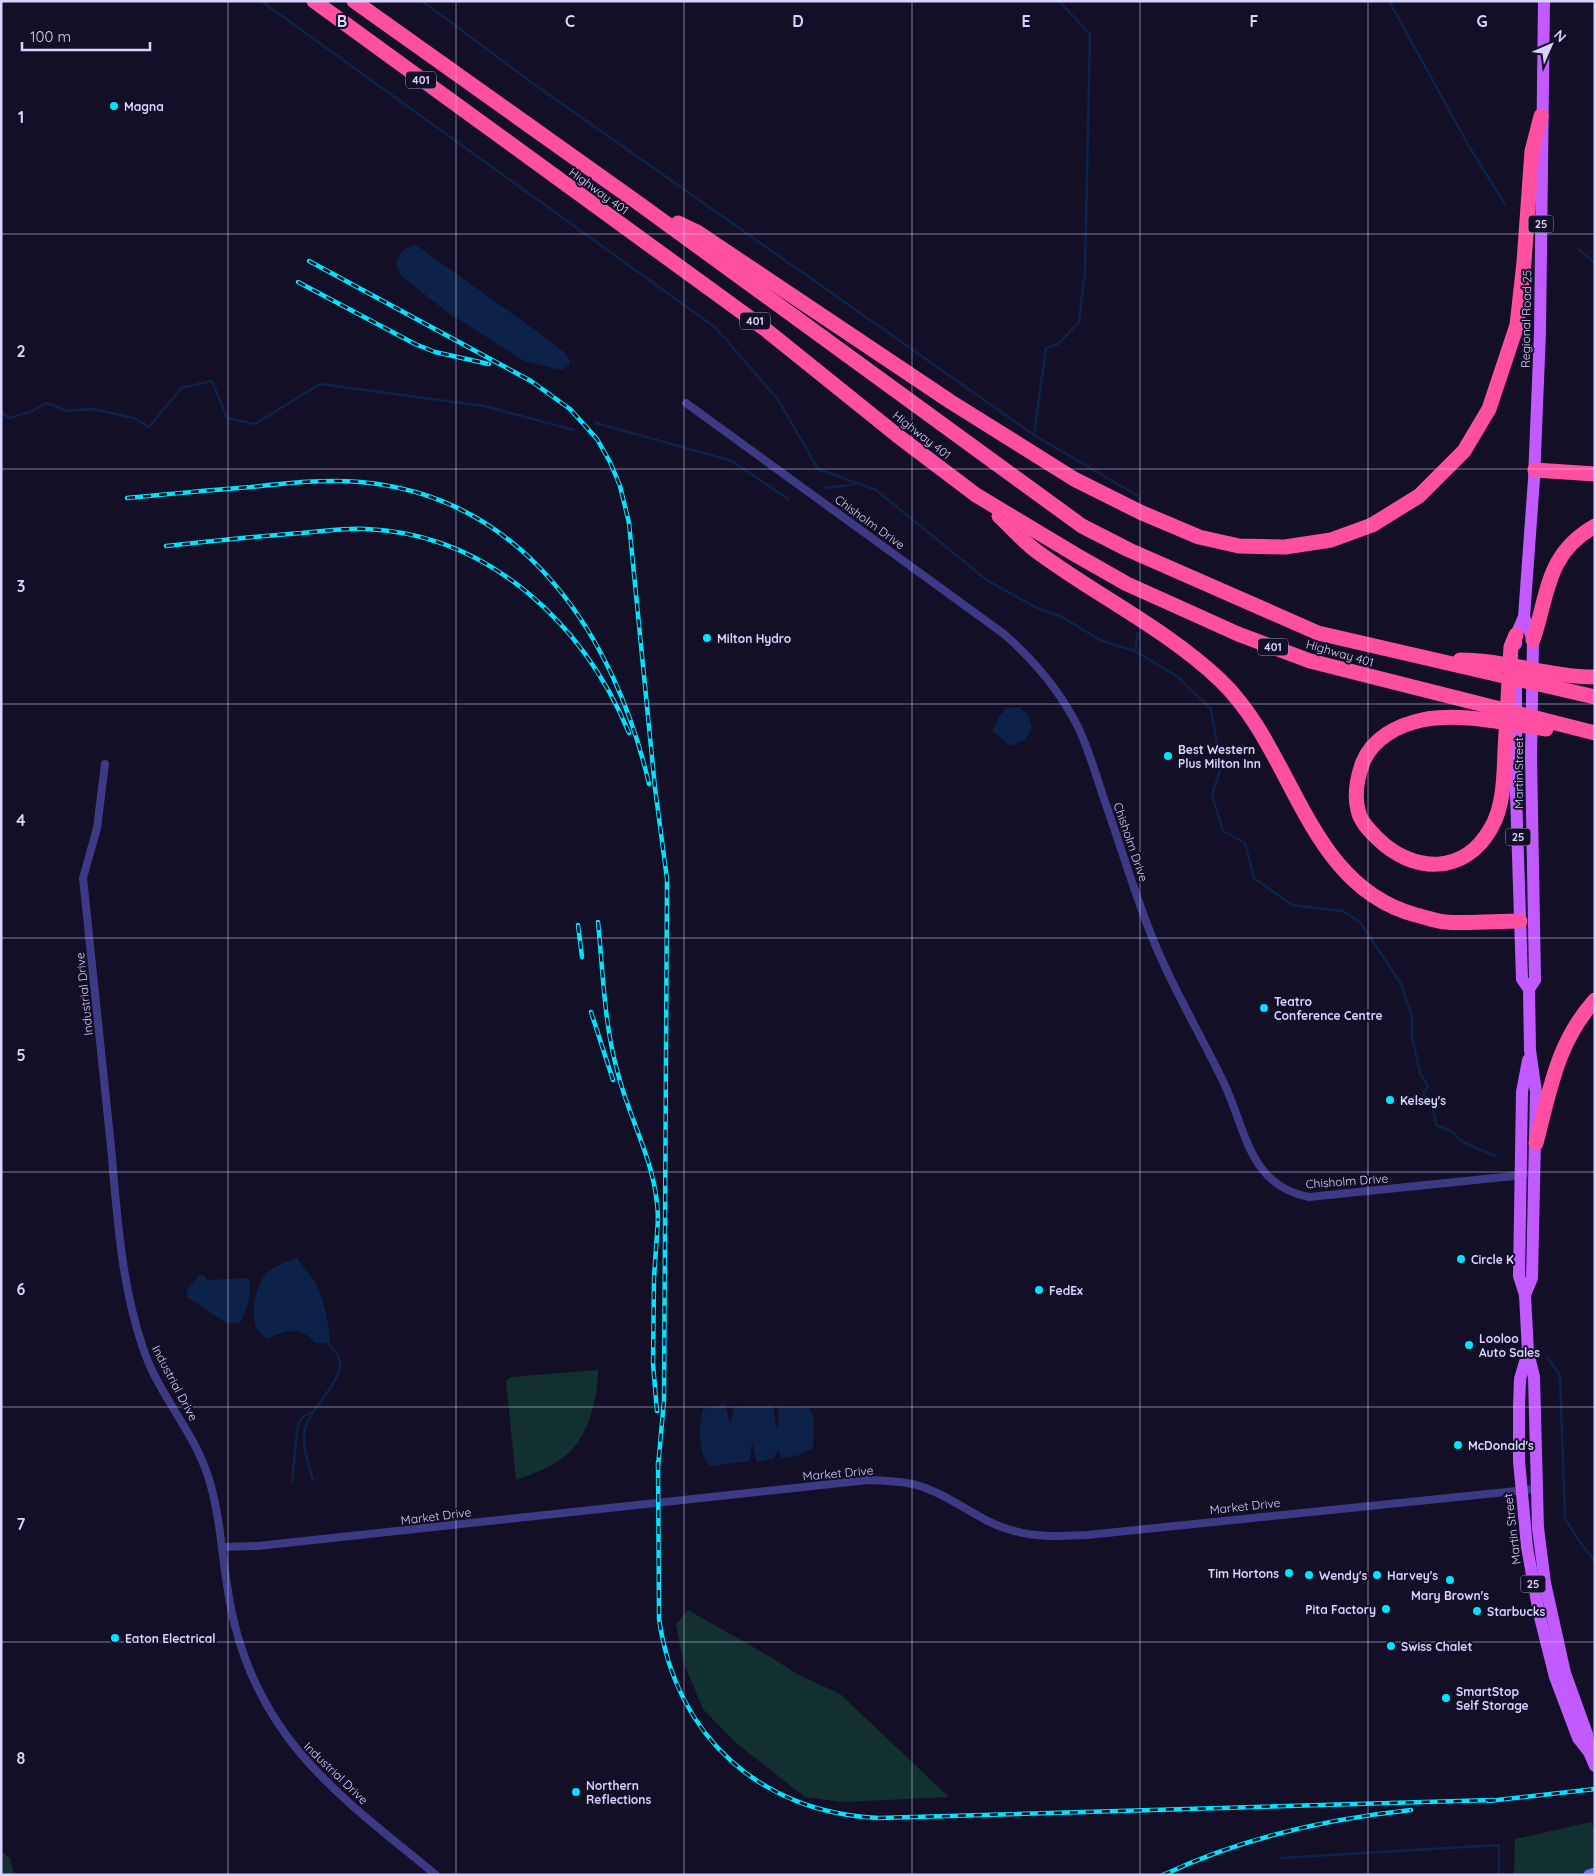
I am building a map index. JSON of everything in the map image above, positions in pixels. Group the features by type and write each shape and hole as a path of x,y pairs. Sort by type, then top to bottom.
{"highway":[{"name":"Highway 401","path":"314,1 765,329 898,436 976,495 1127,584 1238,634 1310,661 1595,734"},
{"name":"Highway 401","path":"354,1 641,205 1082,526 1128,550 1318,633 1595,697"},
{"path":"641,205 697,232 951,402 1074,479 1140,512 1199,537 1239,546 1285,547 1331,540 1372,525 1419,496 1464,450 1489,409 1517,325 1524,262 1532,151 1542,116"},
{"path":"1535,470 1595,474"},
{"path":"976,495 1034,549 1180,648 1220,680 1258,725 1321,843 1340,868 1373,895 1398,910 1443,922 1520,921"},
{"path":"1533,640 1544,608 1553,568 1565,550 1581,534 1595,526"},
{"path":"1516,635 1511,647 1511,751 1492,827 1480,844 1467,856 1451,864 1418,862 1398,854 1367,828 1358,812 1356,792 1359,774 1365,758 1378,740 1398,727 1423,719 1447,718 1595,734"},
{"path":"1437,661 1484,660 1566,676 1595,677"},
{"path":"1536,1143 1556,1067 1565,1042 1580,1016 1595,1000"}],"main road":[{"name":"Regional Road 25","path":"1516,635 1524,618 1535,470 1540,332 1544,1"},
{"name":"Martin Street","path":"1524,618 1533,640 1531,756 1536,980 1529,989"},
{"name":"Martin Street","path":"1511,751 1522,979 1529,989 1530,1050 1536,1092 1532,1278 1525,1295"},
{"name":"Martin Street","path":"1530,1050 1522,1092 1519,1276 1525,1295 1528,1352 1534,1377 1538,1528 1545,1583 1565,1673 1587,1734 1589,1752"},
{"name":"Martin Street","path":"1528,1352 1520,1379 1521,1490 1527,1547 1546,1643 1555,1677 1578,1738 1589,1752 1595,1766"}],"street":[{"name":"Chisholm Drive","path":"686,403 1004,634 1026,654 1050,682 1085,742 1147,925 1166,972 1222,1077 1237,1111 1249,1150 1264,1173 1284,1190 1309,1197 1534,1174"},
{"name":"Industrial Drive","path":"105,764 96,828 83,878 126,1276 143,1350 156,1378 204,1464 213,1492 231,1609 242,1652 254,1683 292,1746 316,1772 355,1808 436,1875"},
{"name":"Market Drive","path":"222,1547 258,1546 868,1480 901,1482 928,1488 986,1520 1009,1530 1046,1536 1087,1535 1536,1488"},
{"path":"1589,1875 1595,1873"}],"green space":[{"path":"598,1370 594,1405 579,1440 559,1461 516,1480 506,1381 511,1377"},
{"path":"688,1610 797,1674 840,1694 949,1797 843,1802 805,1797 736,1743 703,1709 683,1661 676,1624"},
{"path":"1591,1822 1595,1829 1595,1875 1514,1875 1515,1839"},
{"path":"1,1851 10,1858 14,1875 1,1875"}],"water":[{"path":"416,245 565,353 570,360 569,365 564,369 556,369 524,361 447,312 401,276 396,263 405,249"},
{"path":"1007,708 1020,708 1028,715 1032,728 1025,740 1010,746 992,731 1000,715"},
{"path":"298,1258 314,1280 321,1295 328,1321 330,1346 325,1343 315,1343 304,1334 298,1332 286,1332 267,1339 256,1327 254,1314 255,1299 262,1279 266,1274 285,1262"},
{"path":"200,1275 204,1275 207,1280 249,1278 248,1301 240,1322 228,1324 187,1297 187,1290"},
{"path":"725,1404 730,1423 734,1407 770,1406 774,1409 776,1428 779,1425 778,1407 809,1408 814,1422 813,1448 800,1455 782,1458 778,1449 773,1459 757,1462 752,1443 750,1461 710,1466 703,1454 700,1439 703,1409"}],"waterway":[{"path":"261,1 716,328 779,401 818,469 876,490 988,581 1039,609 1060,616 1102,641 1135,651 1178,677 1211,709 1221,768 1212,795 1223,831 1245,843 1254,878 1292,905 1343,911 1360,922 1401,984 1412,1017 1412,1037 1420,1073 1428,1086 1423,1094 1432,1104 1436,1125 1451,1131 1463,1142 1495,1156"},
{"path":"422,1 531,82 1034,435 1138,496 1140,500"},
{"path":"1034,435 1046,348 1058,344 1079,322 1085,271 1090,34 1059,1"},
{"path":"1389,1 1470,148 1505,204"},
{"path":"1578,249 1595,263"},
{"path":"1,412 9,418 30,412 47,403 67,411 92,409 134,418 149,427 181,388 212,381 227,418 255,424 320,384 484,406 574,430"},
{"path":"596,423 732,461 788,499"},
{"path":"825,488 856,484"},
{"path":"1135,651 1138,633"},
{"path":"313,1480 305,1451 304,1434 307,1423 337,1377 340,1366 338,1356 330,1346"},
{"path":"1547,1357 1560,1375 1565,1518 1595,1562"},
{"path":"292,1481 298,1424 303,1417 312,1412"},
{"path":"1280,1858 1499,1845 1499,1875"},
{"path":"1,1870 3,1875"}],"railway":[{"path":"309,261 531,381 570,409 597,439 610,462 620,486 629,523 655,788 667,879 664,1400 658,1467"},
{"path":"298,282 415,344 435,352 489,364"},
{"path":"127,498 292,483 346,481 418,493 470,514 515,545 554,583 586,628 613,677 634,729 649,784"},
{"path":"166,546 334,530 366,529 411,535 453,548 491,567 527,592 558,622 586,656 610,693 629,733"},
{"path":"598,922 609,1034 622,1089 653,1181 658,1221"},
{"path":"578,925 582,957"},
{"path":"591,1012 613,1080"},
{"path":"657,1411 653,1364 654,1278 658,1219"},
{"path":"658,1462 659,1619 668,1661 684,1699 705,1733 731,1761 762,1784 797,1801 836,1813 879,1818 1493,1800"},
{"path":"1488,1801 1595,1789"},
{"path":"1163,1875 1223,1850 1284,1832 1347,1819 1411,1810"}],"place":[{"name":"Magna","path":"114,106"},
{"name":"Milton Hydro","path":"707,638"},
{"name":"Best Western Plus Milton Inn","path":"1168,756"},
{"name":"Teatro Conference Centre","path":"1264,1008"},
{"name":"Kelsey's","path":"1390,1100"},
{"name":"Circle K","path":"1461,1259"},
{"name":"FedEx","path":"1039,1290"},
{"name":"Looloo Auto Sales","path":"1469,1345"},
{"name":"McDonald's","path":"1458,1445"},
{"name":"Tim Hortons","path":"1289,1573"},
{"name":"Wendy's","path":"1309,1575"},
{"name":"Harvey's","path":"1377,1575"},
{"name":"Mary Brown's","path":"1450,1580"},
{"name":"Pita Factory","path":"1386,1609"},
{"name":"Starbucks","path":"1477,1611"},
{"name":"Eaton Electrical","path":"115,1638"},
{"name":"Swiss Chalet","path":"1391,1646"},
{"name":"SmartStop Self Storage","path":"1446,1698"},
{"name":"Northern Reflections","path":"576,1792"}]}
